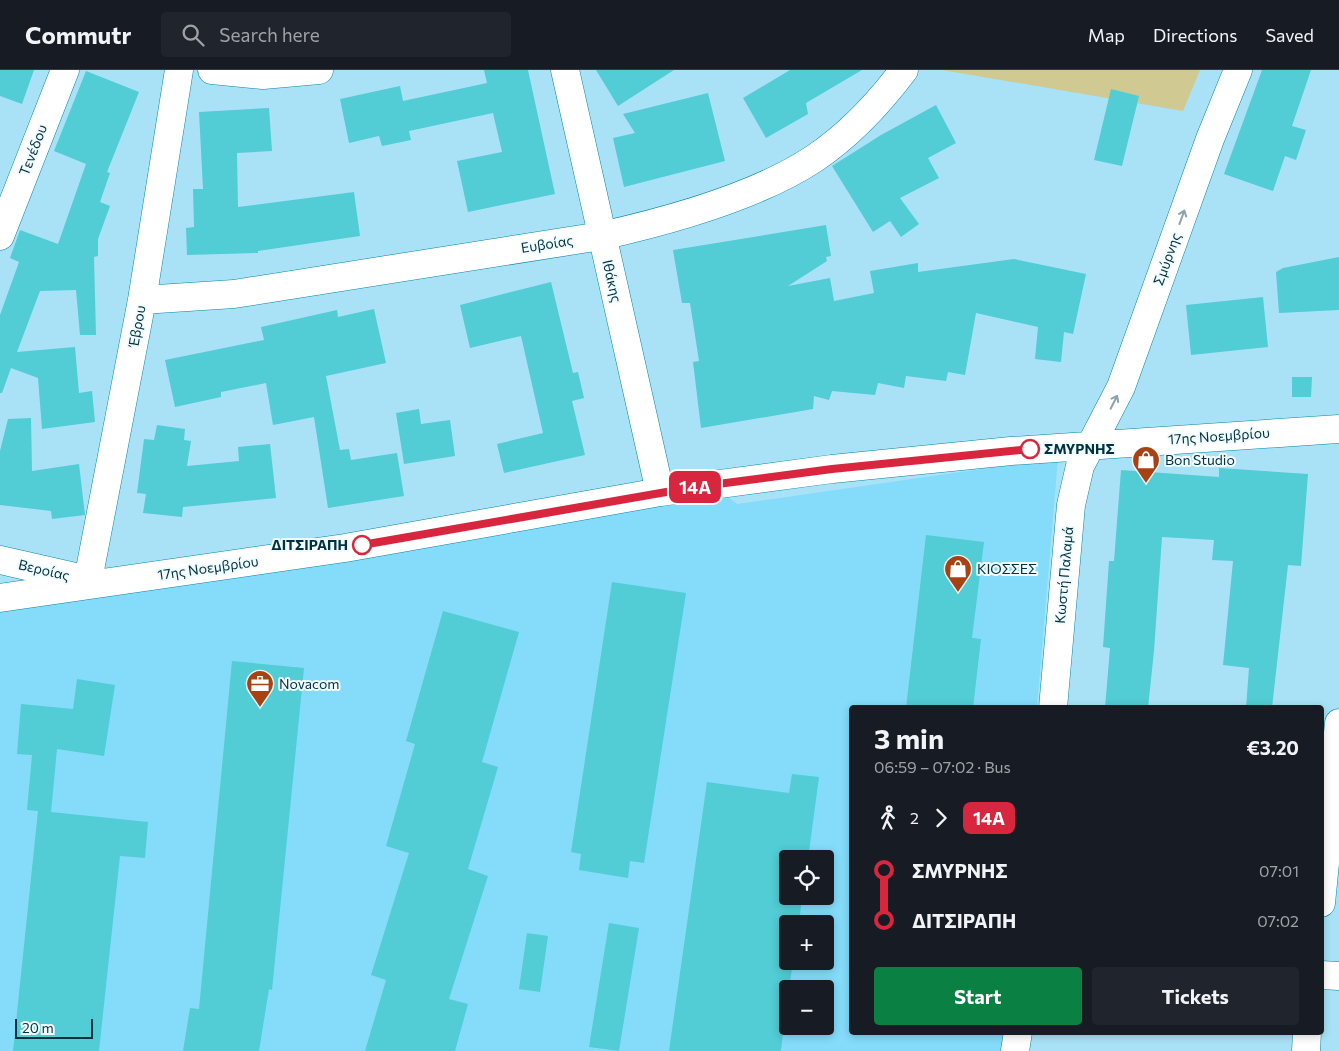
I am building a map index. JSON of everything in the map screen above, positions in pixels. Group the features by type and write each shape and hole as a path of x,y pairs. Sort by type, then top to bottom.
{"street":[{"name":"Τενέδου","path":"1,232 65,70"},
{"name":"Έβρου","path":"88,580 142,300 179,70"},
{"path":"212,70 263,75 319,70"},
{"name":"Ιθάκης","path":"565,70 660,492"},
{"name":"Ευβοίας","path":"142,300 234,294 601,236 641,227 719,202 792,172 817,157 852,127 881,98 904,70"},
{"name":"Σμύρνης","path":"1090,445 1121,387 1207,148 1238,70"},
{"name":"17ης Νοεμβρίου","path":"0,598 345,548 660,492 841,468 1011,451 1338,427"},
{"name":"Κωστή Παλαμά","path":"1053,705 1070,505 1080,466 1090,445"},
{"name":"Βεροίας","path":"0,560 88,580"},
{"path":"1324,882 1336,796 1339,723"},
{"path":"1324,974 1339,976"},
{"path":"1015,1051 1018,1035"},
{"path":"1306,1051 1307,1035"}],"shaded area":[{"path":"942,70 1200,70 1183,111"},
{"path":"1058,458 1037,705 849,705 849,1035 1005,1035 1002,1051 0,1051 0,607 723,493 737,504"}],"building":[{"path":"0,70 34,70 22,104 0,96"},
{"path":"484,70 528,70 555,194 468,212 457,161 502,152 493,113 409,131 411,140 382,146 379,136 349,143 340,99 400,86 403,101 487,83"},
{"path":"596,70 674,70 618,106"},
{"path":"790,70 862,70 806,103 808,114 766,138 743,98"},
{"path":"1262,70 1311,70 1292,126 1306,130 1296,160 1285,156 1273,191 1224,174"},
{"path":"86,71 139,92 107,172 110,173 100,202 110,206 98,239 98,256 94,257 96,335 80,335 76,290 40,291 17,352 75,347 79,393 92,391 95,422 42,429 38,378 11,368 2,393 0,393 0,315 19,262 10,258 20,230 58,244 86,164 54,151"},
{"path":"1111,89 1139,96 1122,166 1094,160"},
{"path":"708,93 725,161 624,187 613,138 635,133 623,114"},
{"path":"936,105 956,143 928,158 939,178 900,198 919,224 901,237 890,221 873,232 832,166 881,135"},
{"path":"269,108 272,151 237,153 238,207 354,192 360,236 258,251 258,253 187,255 186,228 194,227 193,189 203,189 199,112"},
{"path":"826,225 831,256 826,257 827,261 788,286 830,278 834,301 874,293 870,271 918,263 918,272 1014,259 1086,274 1073,334 1064,332 1061,362 1035,359 1038,327 976,313 965,375 948,372 946,381 906,376 904,388 878,383 875,395 832,391 829,400 814,396 813,409 701,428 693,362 699,361 690,303 682,303 673,250"},
{"path":"1339,257 1339,310 1279,313 1276,272 1283,268"},
{"path":"551,282 573,373 578,372 584,398 572,401 585,455 504,473 497,444 543,433 521,336 470,348 460,305"},
{"path":"1263,297 1268,347 1191,355 1186,305"},
{"path":"374,309 386,363 326,376 340,450 349,449 351,460 397,453 404,496 328,508 314,417 273,425 266,383 221,392 221,397 175,407 165,360 264,340 261,327 337,310 338,317"},
{"path":"1292,377 1312,377 1311,397 1292,397"},
{"path":"419,409 421,424 450,420 455,456 404,464 396,413"},
{"path":"31,418 32,471 79,464 85,515 52,519 51,511 0,505 0,451 8,419"},
{"path":"157,425 185,429 184,440 191,441 187,466 239,461 238,447 270,444 276,498 183,507 182,517 143,513 146,494 137,493 144,439 154,440"},
{"path":"1219,468 1308,474 1301,566 1288,565 1272,705 1246,705 1249,668 1223,665 1233,561 1212,560 1214,540 1162,537 1148,705 1105,705 1110,648 1103,647 1109,561 1114,561 1121,470 1219,477"},
{"path":"926,535 984,542 972,638 981,639 973,705 906,705"},
{"path":"612,582 686,593 644,863 630,861 628,878 579,870 581,854 571,852"},
{"path":"443,611 519,632 482,762 498,767 468,869 488,876 449,999 468,1004 455,1051 365,1051 386,980 371,975 409,853 386,846 415,744 406,741"},
{"path":"232,661 304,668 272,990 269,989 259,1051 183,1051 190,1008 199,1009"},
{"path":"77,679 115,685 104,756 57,749 51,812 148,822 145,858 120,856 99,1051 13,1051 38,811 27,810 32,755 17,754 21,704 73,709"},
{"path":"792,774 819,777 809,850 779,850 779,905 801,905 800,915 779,915 779,970 792,970 790,980 779,980 779,1035 783,1035 781,1051 669,1051 707,782 789,793"},
{"path":"609,923 639,928 619,1051 589,1047"},
{"path":"527,933 548,936 540,992 519,989"}],"bus line":[{"name":"14Α","path":"362,545 660,492 832,469 1030,449"}],"place":[{"name":"ΣΜΥΡΝΗΣ","path":"1030,449"},
{"name":"Bon Studio","path":"1146,484"},
{"name":"ΔΙΤΣΙΡΑΠΗ","path":"362,545"},
{"name":"ΚΙΟΣΣΕΣ","path":"958,593"},
{"name":"Novacom","path":"260,708"}]}
